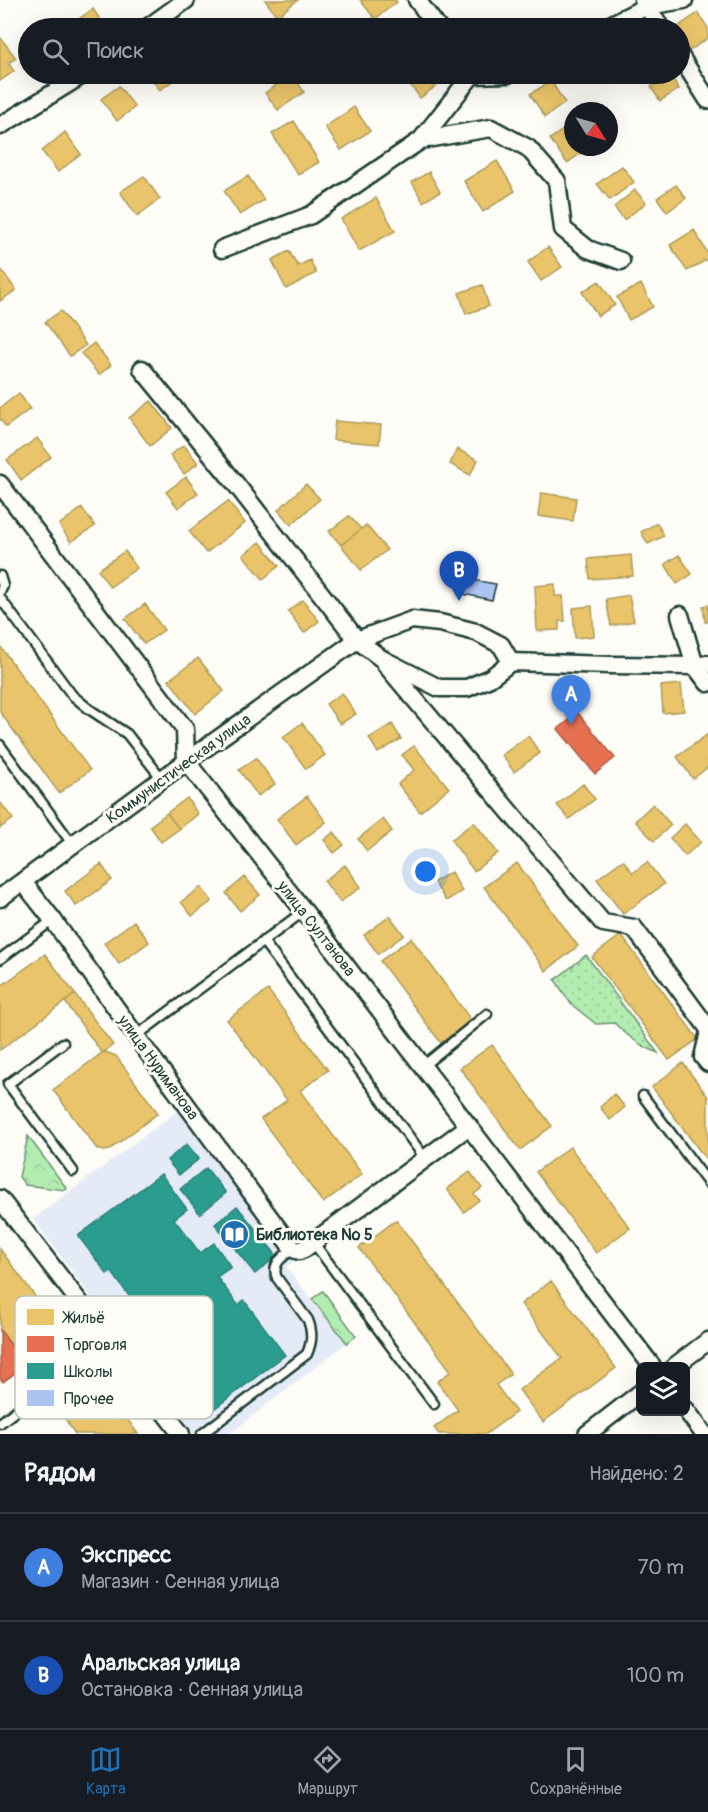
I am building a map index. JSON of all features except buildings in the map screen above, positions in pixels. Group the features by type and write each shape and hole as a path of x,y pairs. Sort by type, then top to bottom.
{"street":[{"path":"161,18 186,0"},
{"path":"417,0 430,18"},
{"path":"620,18 645,3 684,0"},
{"path":"645,3 655,18"},
{"path":"690,72 708,100"},
{"path":"0,126 68,84"},
{"path":"222,249 311,215 421,141 464,84"},
{"path":"421,141 491,128 528,148 556,181 563,229 588,249 621,261"},
{"path":"142,369 235,483 357,640 382,659 439,688 466,688 490,678 511,662 701,665"},
{"path":"0,484 185,729 186,761"},
{"path":"680,615 708,683"},
{"name":"Коммунистическая улица","path":"0,898 186,761 357,640 412,620 440,623 476,632 501,645 511,662"},
{"path":"382,659 603,923 634,928 708,1029"},
{"name":"улица Султанова","path":"186,761 304,911 649,1362"},
{"name":"улица Нуриманова","path":"23,882 294,1250"},
{"path":"708,1036 703,1057 708,1063"},
{"path":"294,1250 304,1249 468,1126"},
{"path":"0,1199 74,1296"},
{"path":"680,1362 708,1341"},
{"path":"587,1434 636,1396"},
{"path":"690,1415 704,1434"},
{"path":"169,1419 181,1434"}],"lane":[{"path":"0,576 3,586 0,592"},
{"path":"0,598 72,695 127,734 162,779"},
{"path":"0,745 74,845"},
{"path":"136,1036 304,911"},
{"path":"0,960 53,920"},
{"path":"263,941 425,1158"},
{"path":"423,1066 487,1014"},
{"path":"63,1043 4,1086 73,1170"},
{"path":"643,1096 708,1183"},
{"path":"313,1242 434,1404"},
{"path":"202,1434 307,1354 312,1335 308,1320 277,1278 274,1270 277,1262 294,1250"},
{"path":"0,1423 15,1411"}],"shaded area":[{"path":"179,1110 293,1262 286,1267 347,1343 229,1434 194,1434 183,1419 213,1419 213,1296 91,1296 33,1219"}],"green space":[{"path":"586,955 658,1053 635,1040 614,1023 596,1024 571,1004 555,980"},
{"path":"28,1136 67,1189 25,1185 19,1177"},
{"path":"323,1291 356,1336 347,1343 312,1299"}],"place":[{"name":"Аральская улица","path":"459,601"},
{"name":"Экспресс","path":"571,725"},
{"name":"Библиотека № 5","path":"235,1234"}]}
